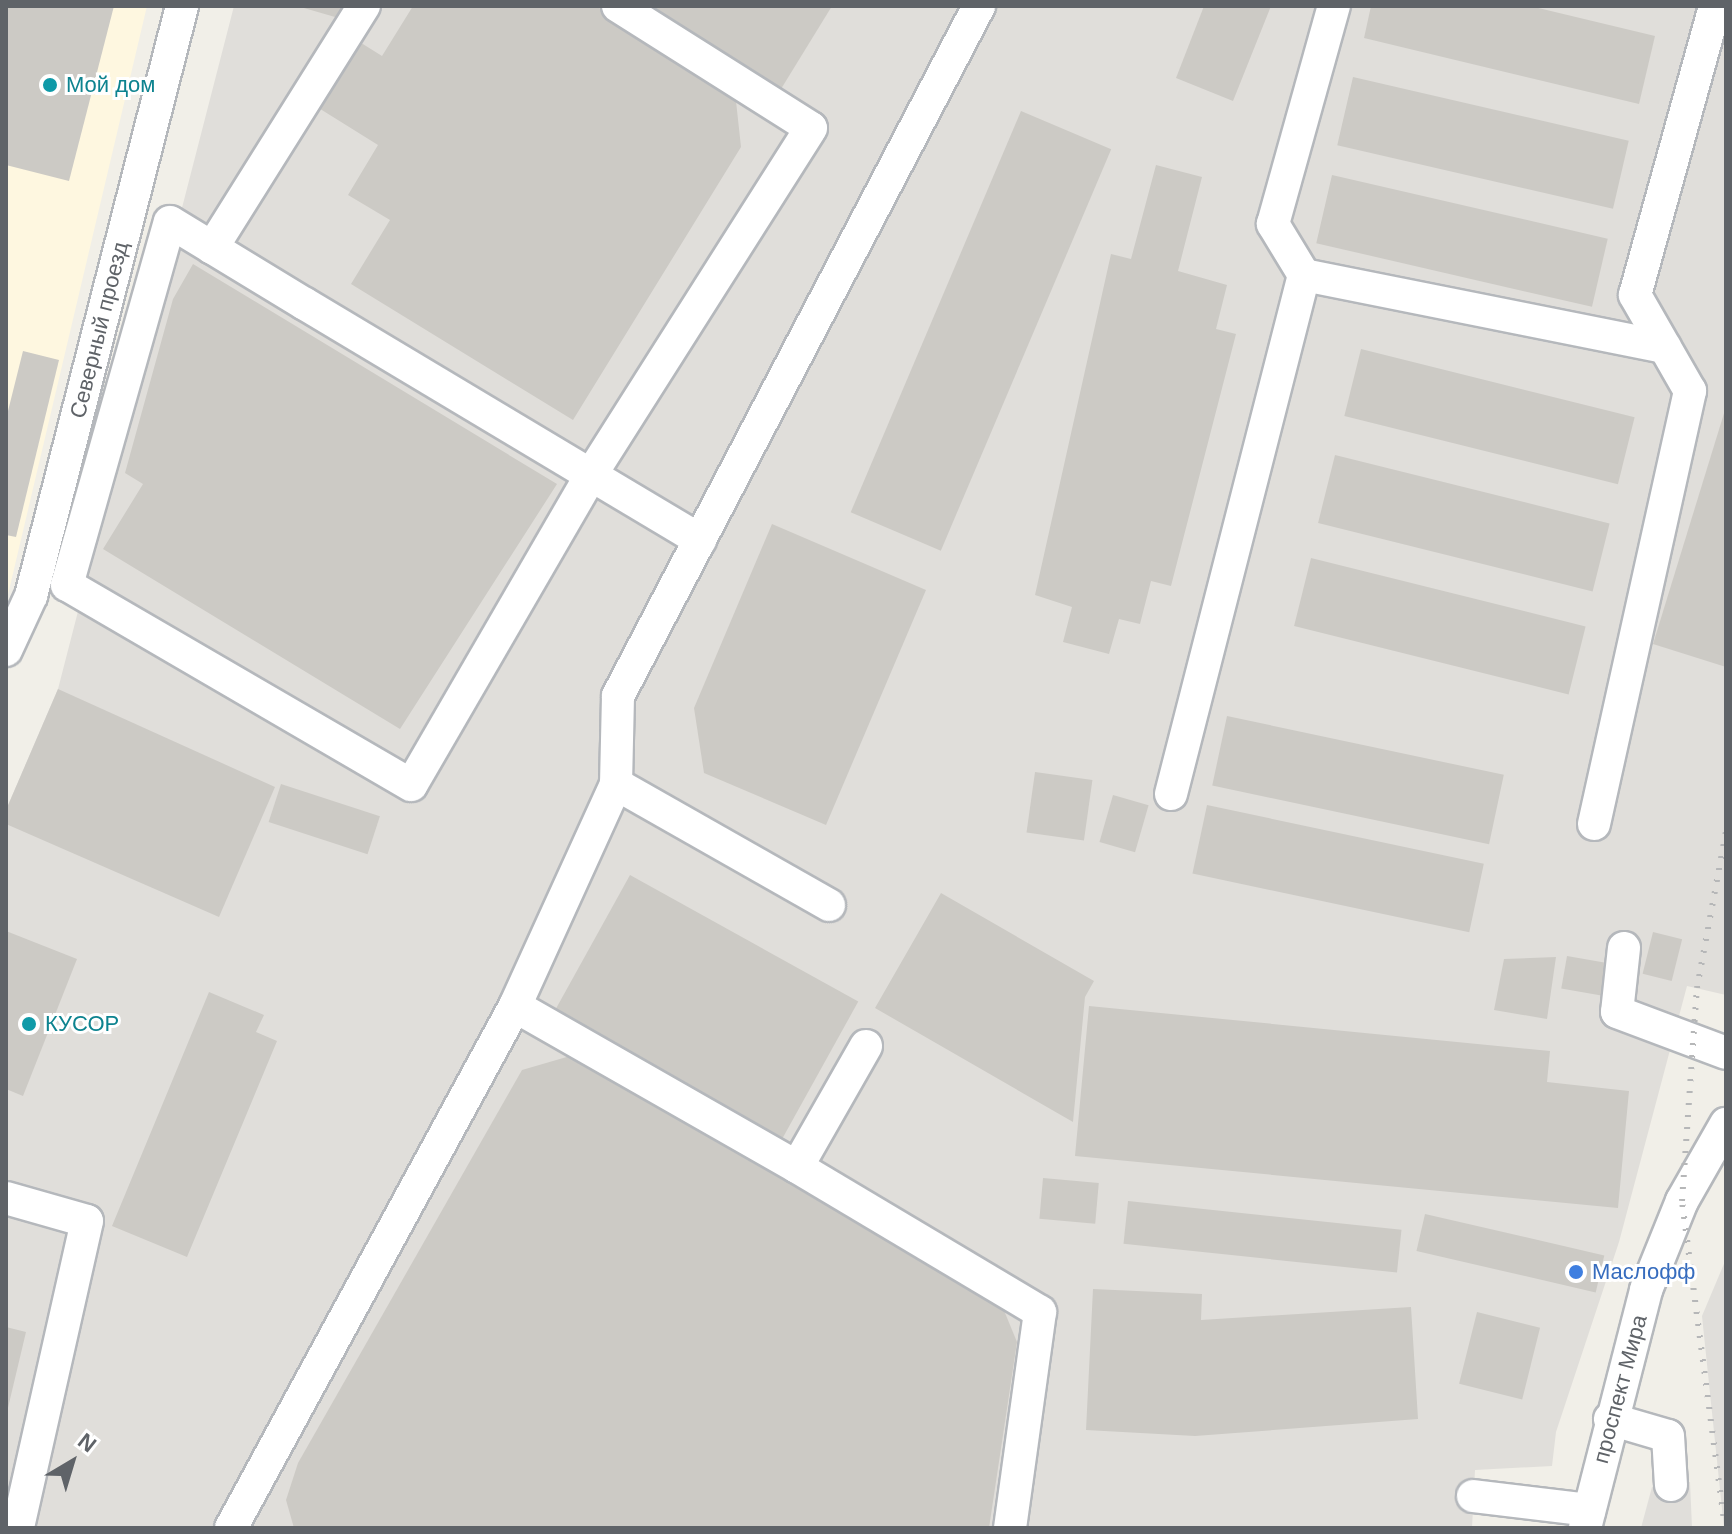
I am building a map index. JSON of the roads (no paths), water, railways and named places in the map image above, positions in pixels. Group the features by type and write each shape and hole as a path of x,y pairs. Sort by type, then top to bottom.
{"street":[{"name":"Северный проезд","path":"6,650 31,596 182,6"},
{"path":"212,248 364,6"},
{"path":"618,6 811,128 591,475 411,785 67,585 170,222 212,248 591,475 700,540"},
{"path":"231,1528 515,1006 616,784 618,696 979,6"},
{"path":"1171,794 1304,275 1273,224 1334,6"},
{"path":"1594,824 1690,391 1635,295 1715,6"},
{"path":"1304,275 1665,347"},
{"path":"616,784 829,905"},
{"path":"1624,948 1617,1012 1726,1053"},
{"path":"515,1006 797,1167 1040,1312 1010,1528"},
{"path":"797,1167 866,1046"},
{"name":"проспект Мира","path":"1587,1519 1610,1419 1646,1290 1682,1201 1726,1124"},
{"path":"6,1198 87,1221 18,1528"},
{"path":"1610,1419 1668,1436 1671,1485"},
{"path":"1473,1496 1587,1519"}],"railway":[{"path":"1725,1528 1682,1201 1697,988 1726,832"}],"place":[{"name":"Мой дом","path":"50,85"},
{"name":"КУСОР","path":"29,1024"},
{"name":"Маслофф","path":"1576,1272"}]}
